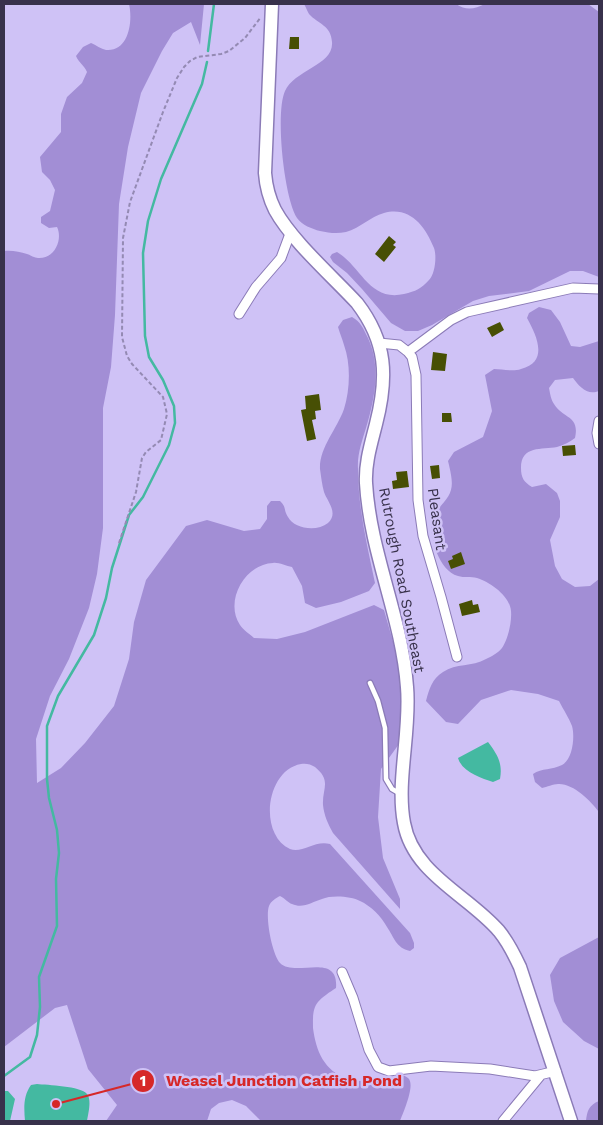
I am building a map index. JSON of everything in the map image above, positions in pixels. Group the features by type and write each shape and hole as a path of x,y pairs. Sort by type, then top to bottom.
{"street":[{"name":"Rutrough Road Southeast","path":"272,5 265,173 270,198 276,211 291,232 357,303 373,326 381,355 383,389 368,456 366,483 377,549 397,628 407,686 407,727 402,794 405,829 416,853 426,866 499,931 513,952 556,1071 571,1121"},
{"path":"239,314 256,287 282,258 291,232"},
{"path":"379,343 398,345 408,352 450,320 467,312 574,288 599,289"},
{"name":"Pleasant","path":"408,352 412,357 416,375 418,500 422,536 457,657"},
{"path":"599,421 597,433 599,444"},
{"path":"342,972 369,1050 374,1061 383,1070 389,1072 431,1066 490,1069 541,1076 556,1071"},
{"path":"503,1121 541,1076"}],"lane":[{"path":"370,683 378,701 385,728 386,779 392,789 402,794"}],"path":[{"path":"119,543 136,492 142,458 161,440 167,414 163,397 137,370 127,356 122,337 124,238 130,202 163,112 177,78 184,67 197,57 229,51 245,38 272,5"}],"shaded area":[{"path":"129,4 204,4 200,45 191,22 173,33 141,93 128,147 119,204 111,367 103,408 103,528 97,574 89,608 69,659 50,696 36,739 37,783 61,768 85,743 114,706 129,659 134,622 146,580 186,526 207,520 244,531 260,529 267,519 267,506 271,501 280,501 284,505 291,521 300,527 318,528 328,523 331,519 332,511 323,489 320,461 325,446 344,409 348,394 348,360 338,327 343,320 352,317 358,321 372,349 375,371 372,405 360,448 358,483 361,512 375,583 369,591 341,602 316,608 305,603 302,586 292,567 273,563 263,565 246,577 240,585 234,605 240,625 254,638 277,639 305,632 374,605 384,610 398,659 401,701 399,744 381,769 378,817 383,858 400,899 400,909 333,833 326,819 324,809 325,781 315,767 301,764 289,769 280,778 270,803 270,817 273,830 280,841 290,849 299,850 324,843 330,844 410,933 414,948 410,951 401,947 375,912 364,903 352,898 330,897 300,906 280,896 270,904 268,918 274,952 280,963 287,967 324,968 331,971 335,977 336,988 318,1002 313,1015 316,1045 323,1059 333,1071 351,1080 379,1081 401,1075 408,1078 411,1086 410,1092 400,1121 261,1121 246,1106 232,1100 219,1103 211,1109 207,1121 106,1121 117,1105 88,1069 67,1005 55,1008 4,1047 4,251 19,252 38,258 49,255 56,247 59,237 57,227 49,228 41,223 41,217 50,211 55,190 50,180 42,172 40,157 61,132 61,114 67,97 82,83 87,72 76,56 83,47 91,43 106,50 120,46 130,27"},
{"path":"304,4 456,4 463,8 470,8 485,4 588,4 599,12 599,277 583,271 570,271 529,291 489,296 473,301 418,331 405,331 391,323 362,289 330,257 337,252 366,281 382,293 392,295 412,292 421,288 429,280 435,265 434,248 421,225 409,215 402,212 393,212 379,215 346,232 333,233 320,231 302,223 292,208 282,155 282,102 285,91 290,84 327,56 331,50 332,42 327,28 309,14"},
{"path":"539,307 551,310 560,322 571,346 580,347 599,341 599,391 587,391 573,378 555,380 549,388 554,404 573,421 576,431 575,438 557,447 528,452 522,461 521,468 522,477 527,483 532,487 546,484 557,493 560,501 560,517 550,540 555,566 562,579 575,587 590,586 599,579 599,812 586,798 570,786 554,784 542,788 535,782 533,774 562,765 571,753 573,741 572,726 559,701 538,694 511,690 481,700 458,724 446,722 426,701 428,692 439,675 453,667 475,663 492,656 502,648 508,635 511,611 507,600 488,583 475,577 458,576 445,566 436,551 431,517 444,503 452,486 448,461 454,452 483,437 492,411 485,375 494,369 518,370 530,366 535,361 538,355 537,340 527,318 529,313"},
{"path":"488,742 497,755 501,768 500,779 493,782 468,771 463,767 458,758"},
{"path":"599,937 599,1049 584,1041 563,1022 554,1001 550,975 560,958"},
{"path":"31,1085 64,1086 84,1091 89,1100 87,1121 25,1121 25,1098"},
{"path":"4,1091 8,1091 15,1099 10,1121 4,1121"},
{"path":"599,1101 599,1121 586,1121 589,1109"}],"building":[{"path":"290,37 299,37 299,49 289,49"},
{"path":"389,236 396,242 393,245 396,247 384,262 375,254"},
{"path":"500,322 504,330 492,337 487,328"},
{"path":"433,352 447,354 445,371 431,370"},
{"path":"319,394 321,410 315,411 316,419 312,420 316,439 307,441 301,410 306,409 305,396"},
{"path":"442,413 451,413 452,422 442,422"},
{"path":"575,445 576,455 563,456 562,446"},
{"path":"439,465 440,478 432,479 430,466"},
{"path":"407,471 409,487 393,489 392,481 397,480 396,472"},
{"path":"461,552 465,564 451,569 448,561 453,559 452,556"},
{"path":"472,600 473,605 478,604 480,612 462,616 459,604"}],"waterway":[{"path":"208,51 214,4"},
{"path":"4,1076 30,1057 37,1035 40,1007 39,977 57,926 56,879 59,853 57,830 49,798 47,779 47,726 58,696 94,635 129,515 143,497 169,445 175,423 174,406 163,380 149,357 145,336 143,253 148,221 161,179 202,84 207,62"}],"place":[{"name":"Weasel Junction Catfish Pond","path":"56,1104"}]}
